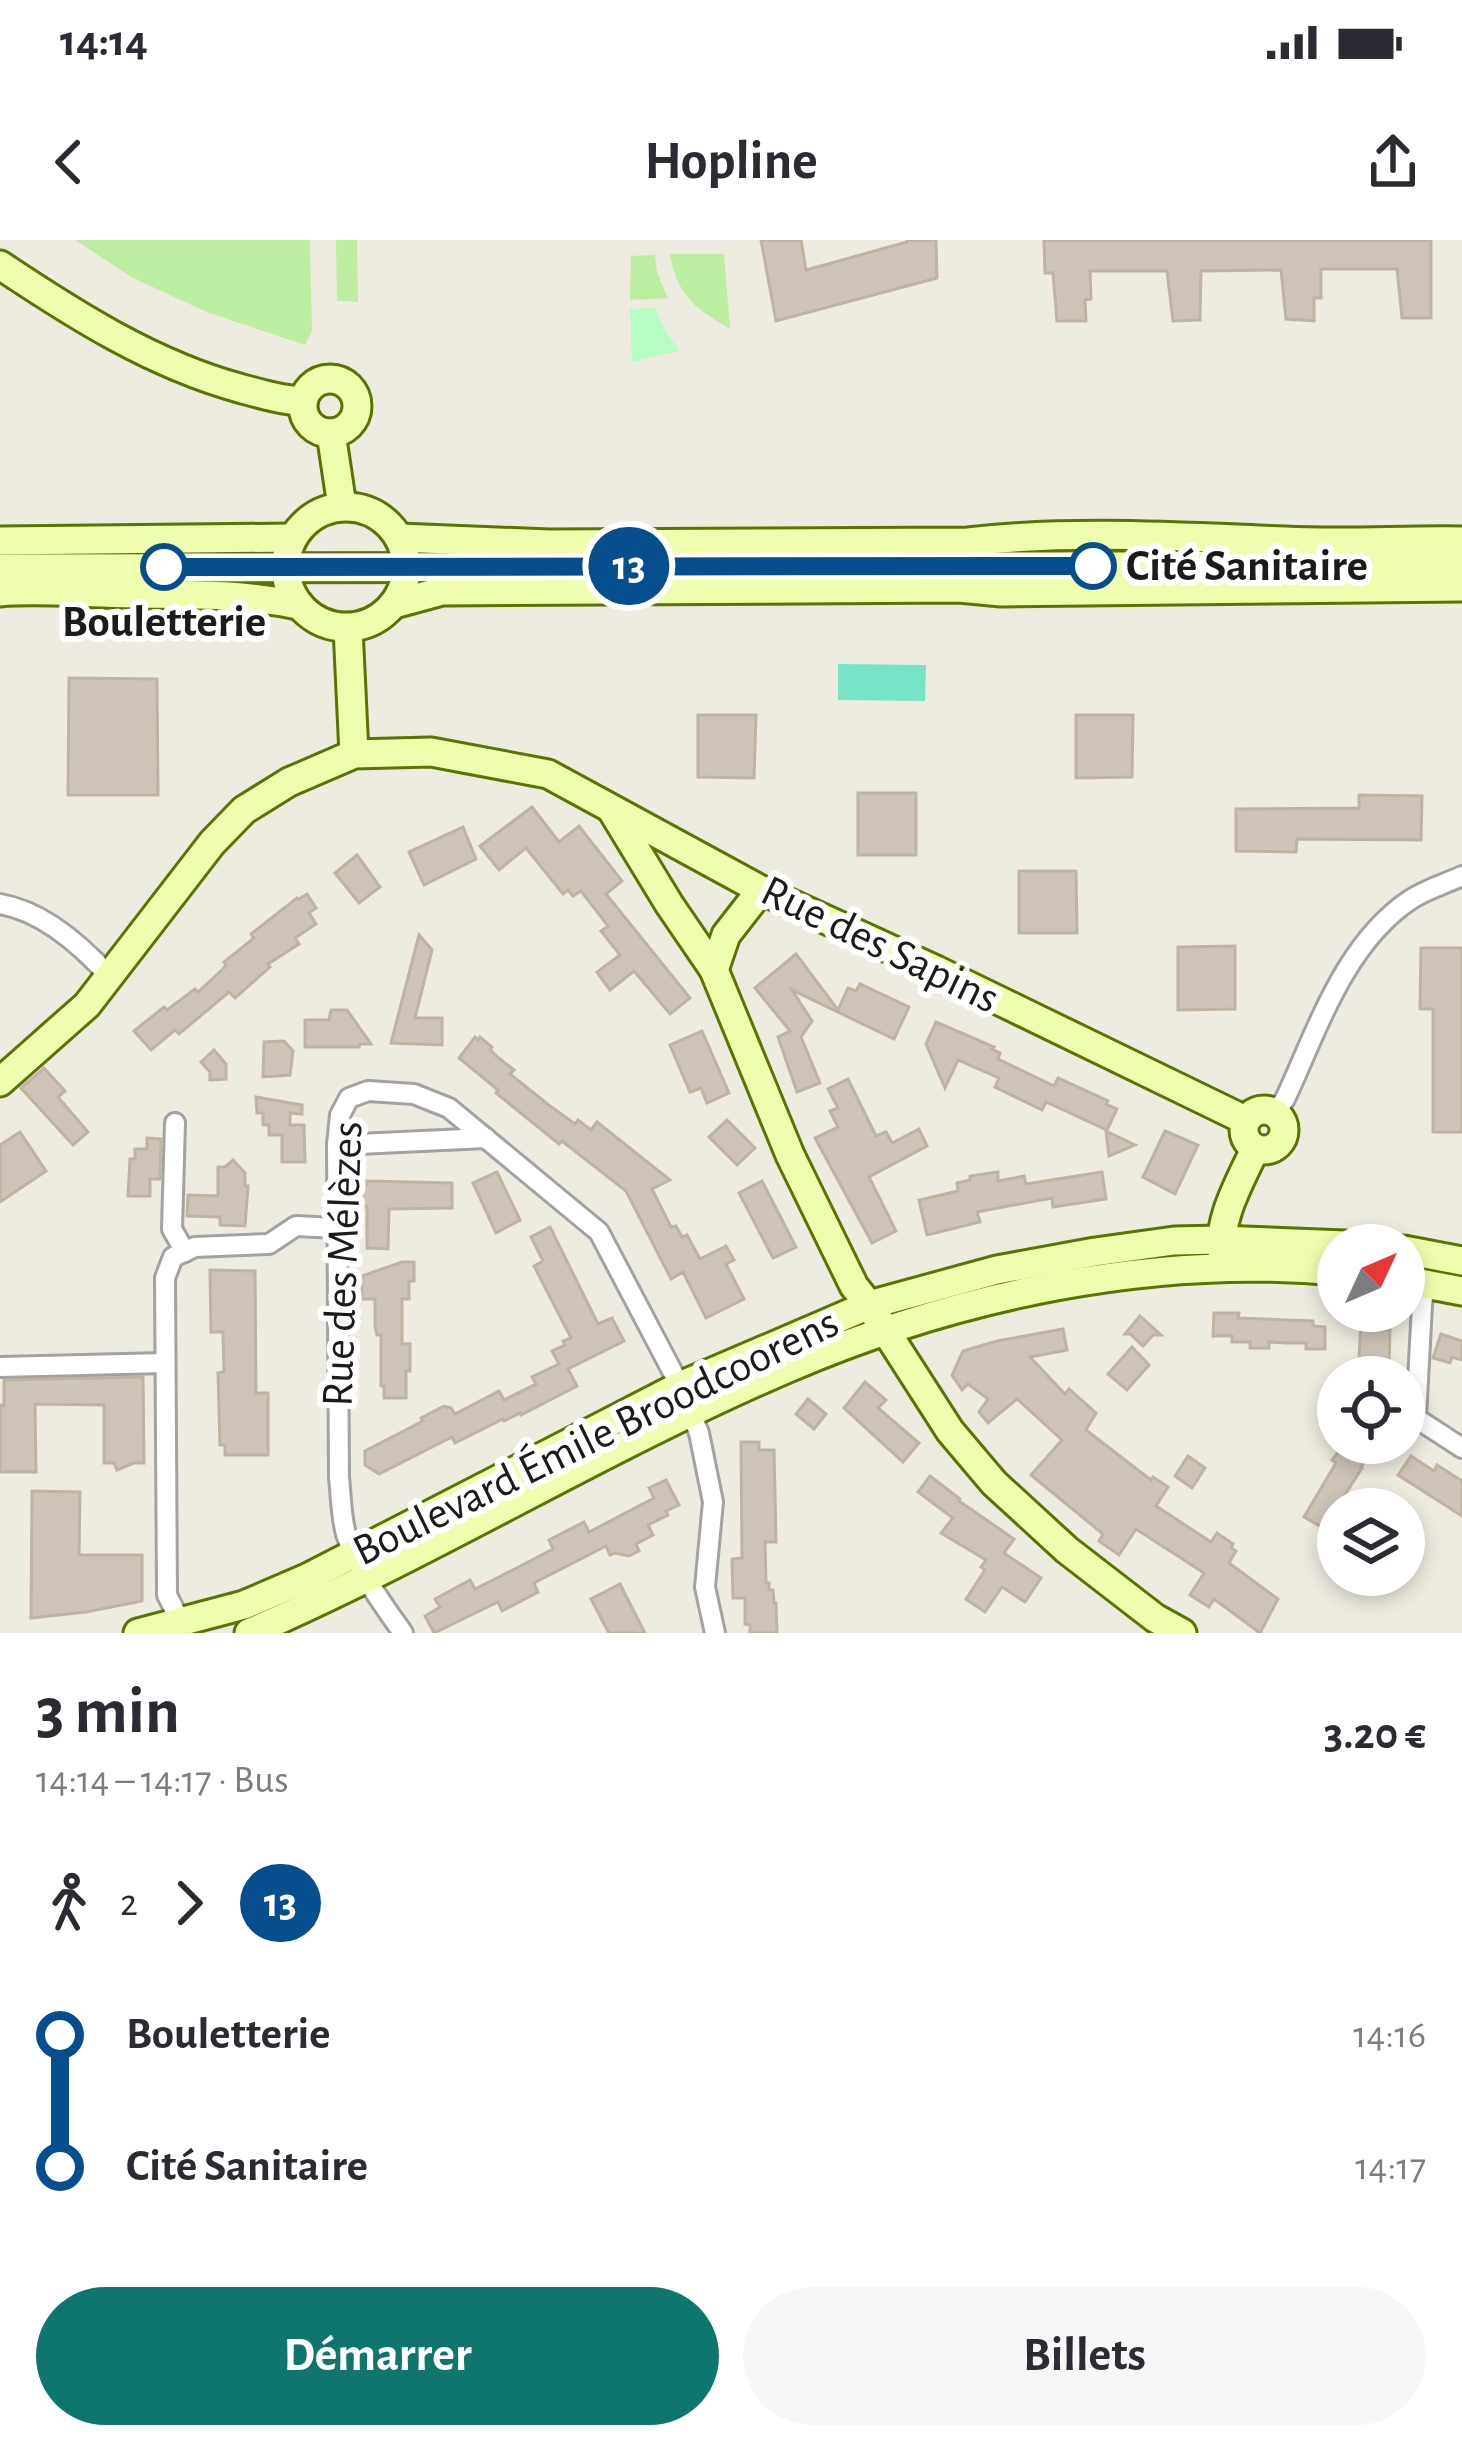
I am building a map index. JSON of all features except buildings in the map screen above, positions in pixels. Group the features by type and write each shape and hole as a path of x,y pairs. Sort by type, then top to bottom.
{"street":[{"path":"0,265 77,316 198,376 283,400 303,400"},
{"path":"336,380 350,388 357,402 354,420 331,434 309,424 303,409 306,392 319,381 336,380"},
{"path":"331,434 342,506"},
{"path":"342,506 375,514 388,524 399,538 406,568 394,604 366,624 348,628 329,626 298,605 277,567 304,522 342,506"},
{"path":"399,538 549,544 1124,537 1462,541"},
{"path":"0,541 292,538"},
{"path":"0,568 1462,563"},
{"path":"394,604 442,591 1462,587"},
{"path":"0,592 192,593 254,596 298,605"},
{"path":"0,1082 87,1005 212,843 244,810 289,782 355,754 348,628"},
{"name":"Rue des Sapins","path":"355,754 431,752 548,774 760,890 1245,1120"},
{"path":"611,808 714,970 790,1155 854,1286 950,1431 994,1483 1066,1550 1182,1633"},
{"path":"646,864 664,837"},
{"path":"1275,1113 1286,1100 1340,981 1374,932 1409,901 1462,876"},
{"path":"714,970 726,935 760,890"},
{"path":"0,904 18,907 64,934 111,978"},
{"name":"Rue des Mélèzes","path":"357,1558 344,1529 339,1477 337,1145 340,1115 349,1098 368,1090 414,1094 449,1108 599,1232 686,1399 713,1502 705,1587 716,1633"},
{"path":"1262,1110 1275,1113 1284,1130 1280,1143 1268,1150 1255,1149 1245,1140 1245,1120 1262,1110"},
{"path":"175,1123 172,1229 185,1252"},
{"path":"337,1145 487,1138"},
{"path":"1225,1268 1220,1240 1255,1149"},
{"path":"181,1623 167,1594 166,1278 173,1257 195,1247 269,1244 296,1226 336,1228"},
{"name":"Boulevard Émile Broodcoorens","path":"138,1633 244,1605 357,1558 869,1305 997,1270 1174,1241 1317,1244"},
{"path":"1425,1254 1462,1261"},
{"path":"686,1399 972,1304 1089,1280 1175,1270 1317,1270"},
{"path":"1425,1284 1462,1291"},
{"path":"1420,1332 1417,1418 1462,1448"},
{"path":"0,1367 165,1363"},
{"name":"Boulevard Émile Broodcoorens","path":"249,1633 357,1558 424,1549 686,1399"},
{"path":"357,1558 403,1633"}],"green space":[{"path":"75,240 310,240 312,331 305,345 207,312 133,278"},
{"path":"336,240 357,240 358,302 337,301"},
{"path":"670,254 724,254 730,329 690,300"},
{"path":"655,255 668,298 630,300 631,256"},
{"path":"656,308 679,351 632,362 630,309"},
{"path":"838,664 926,665 925,701 838,700"}],"bus line":[{"name":"13","path":"164,567 1093,566"}],"place":[{"name":"Cité Sanitaire","path":"1093,566"},
{"name":"Bouletterie","path":"164,567"}]}
